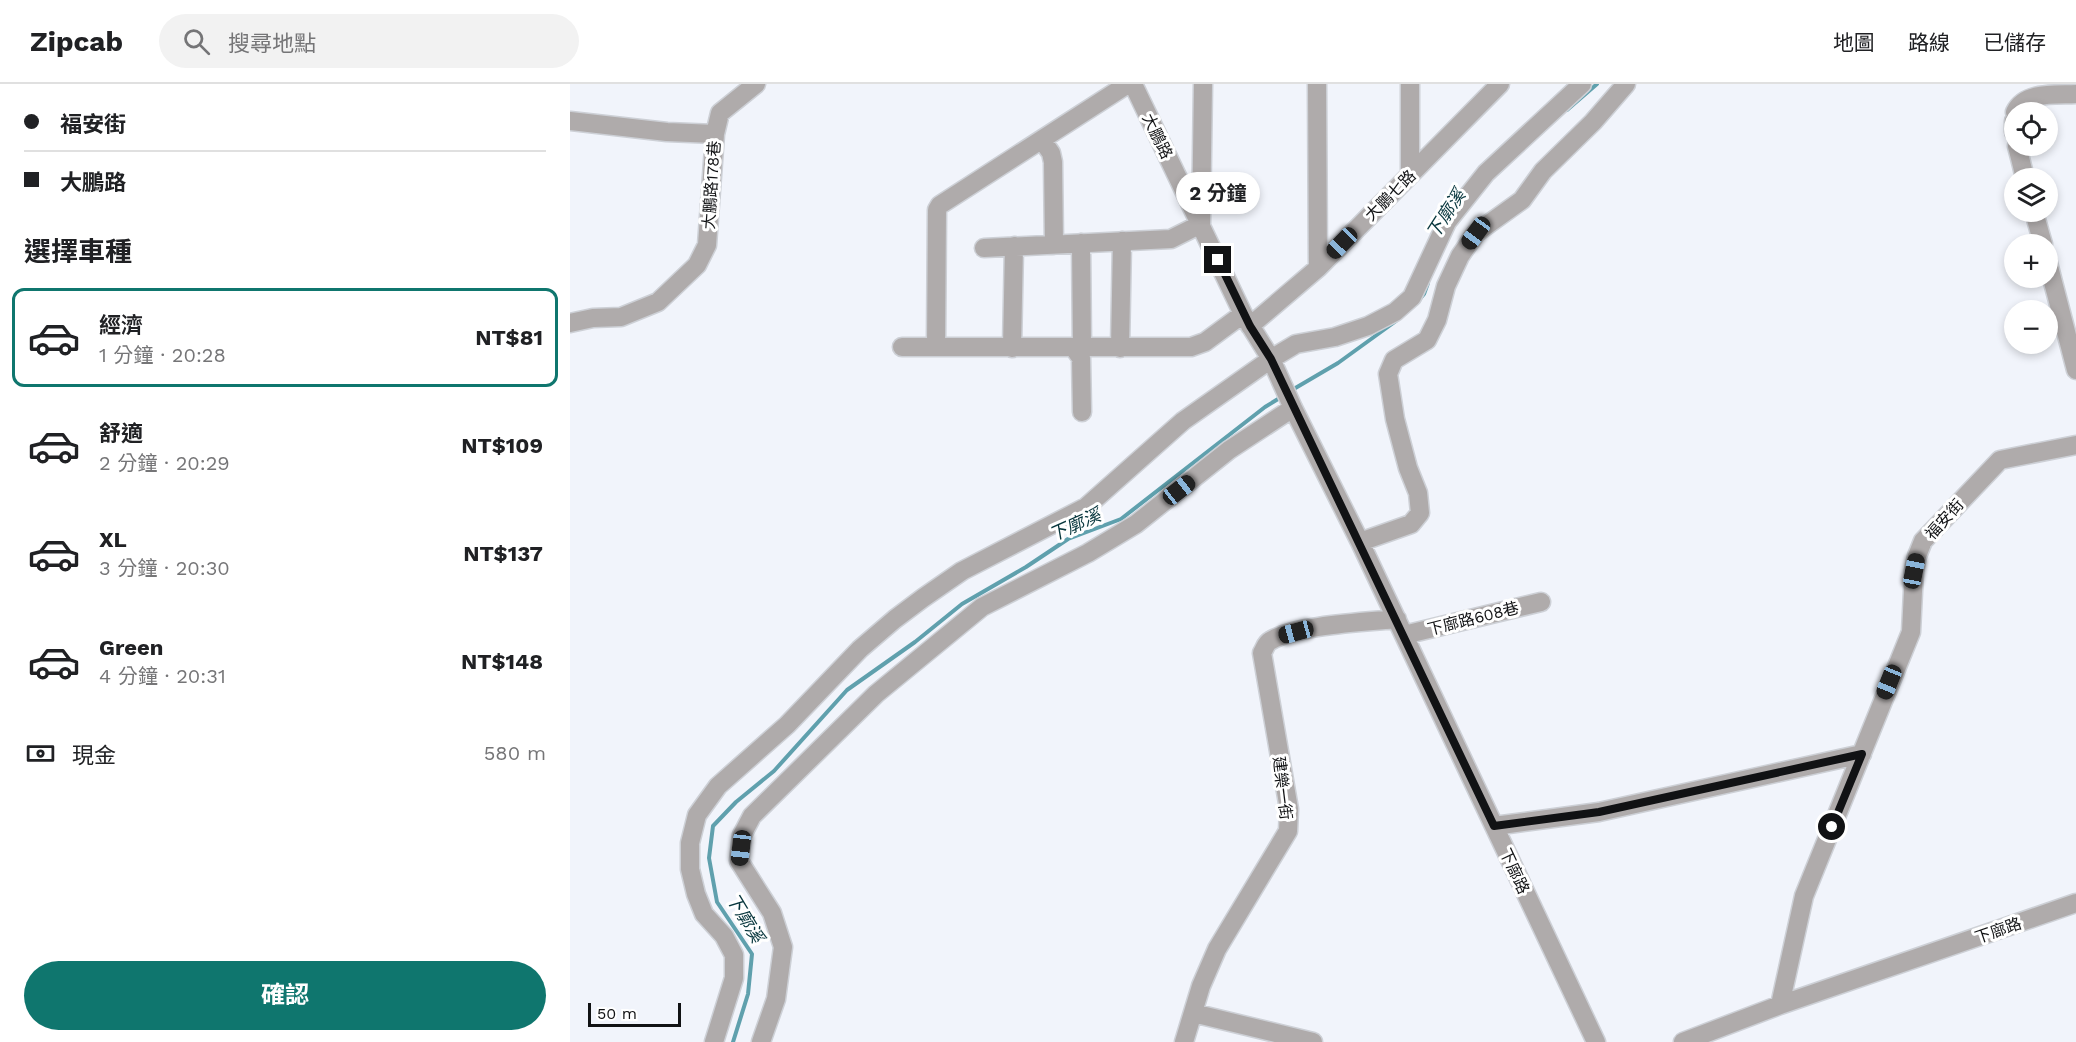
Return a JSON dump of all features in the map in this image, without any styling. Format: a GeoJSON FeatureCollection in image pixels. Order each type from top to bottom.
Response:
{"type":"FeatureCollection","features":[{"type":"Feature","properties":{"kind":"street","name":"大鵬路178巷"},"geometry":{"type":"LineString","coordinates":[[570,323],[593,318],[621,317],[658,302],[697,265],[707,244],[715,134],[720,113],[756,84]]}},
{"type":"Feature","properties":{"kind":"street"},"geometry":{"type":"LineString","coordinates":[[936,347],[937,210],[940,205],[1128,84]]}},
{"type":"Feature","properties":{"kind":"street","name":"大鵬路"},"geometry":{"type":"LineString","coordinates":[[1133,84],[1246,320],[1271,359],[1293,408]]}},
{"type":"Feature","properties":{"kind":"street"},"geometry":{"type":"LineString","coordinates":[[984,248],[1171,239],[1201,224],[1203,84]]}},
{"type":"Feature","properties":{"kind":"street"},"geometry":{"type":"LineString","coordinates":[[1317,84],[1318,268]]}},
{"type":"Feature","properties":{"kind":"street"},"geometry":{"type":"LineString","coordinates":[[1410,84],[1410,173]]}},
{"type":"Feature","properties":{"kind":"street","name":"大鵬七路"},"geometry":{"type":"LineString","coordinates":[[902,347],[1191,347],[1204,342],[1246,320],[1318,268],[1500,84]]}},
{"type":"Feature","properties":{"kind":"street"},"geometry":{"type":"LineString","coordinates":[[714,1042],[734,978],[734,955],[724,936],[704,914],[696,894],[690,869],[690,843],[697,815],[718,786],[787,725],[860,649],[895,619],[962,572],[1086,507],[1183,421],[1271,359],[1296,344],[1335,337],[1368,326],[1395,312],[1412,297],[1447,222],[1486,173],[1582,84]]}},
{"type":"Feature","properties":{"kind":"street"},"geometry":{"type":"LineString","coordinates":[[1360,542],[1411,524],[1420,513],[1418,493],[1400,442],[1391,398],[1388,374],[1394,360],[1427,340],[1437,320],[1446,286],[1460,256],[1476,233],[1522,200],[1543,171],[1593,122],[1626,84]]}},
{"type":"Feature","properties":{"kind":"street"},"geometry":{"type":"LineString","coordinates":[[2025,102],[2039,95],[2076,94]]}},
{"type":"Feature","properties":{"kind":"street"},"geometry":{"type":"LineString","coordinates":[[570,121],[667,132],[715,134]]}},
{"type":"Feature","properties":{"kind":"street"},"geometry":{"type":"LineString","coordinates":[[1042,140],[1051,153],[1053,162],[1054,244]]}},
{"type":"Feature","properties":{"kind":"street"},"geometry":{"type":"LineString","coordinates":[[1120,348],[1122,241]]}},
{"type":"Feature","properties":{"kind":"street"},"geometry":{"type":"LineString","coordinates":[[1081,243],[1078,348],[1081,358],[1082,412]]}},
{"type":"Feature","properties":{"kind":"street"},"geometry":{"type":"LineString","coordinates":[[1012,348],[1014,246]]}},
{"type":"Feature","properties":{"kind":"street"},"geometry":{"type":"LineString","coordinates":[[2055,288],[2076,370]]}},
{"type":"Feature","properties":{"kind":"street"},"geometry":{"type":"LineString","coordinates":[[761,1042],[776,999],[783,947],[772,913],[739,861],[742,835],[752,816],[876,694],[982,607],[1088,553],[1136,524],[1229,450],[1293,408]]}},
{"type":"Feature","properties":{"kind":"street","name":"下廍路"},"geometry":{"type":"LineString","coordinates":[[1293,408],[1360,542],[1596,1042]]}},
{"type":"Feature","properties":{"kind":"street","name":"福安街"},"geometry":{"type":"LineString","coordinates":[[1780,1005],[1804,896],[1911,632],[1914,571],[1923,542],[2000,459],[2076,445]]}},
{"type":"Feature","properties":{"kind":"street","name":"下廍路608巷"},"geometry":{"type":"LineString","coordinates":[[1400,627],[1541,602]]}},
{"type":"Feature","properties":{"kind":"street","name":"建樂一街"},"geometry":{"type":"LineString","coordinates":[[1184,1042],[1201,986],[1217,949],[1288,831],[1290,821],[1262,652],[1268,642],[1311,628],[1400,627]]}},
{"type":"Feature","properties":{"kind":"street"},"geometry":{"type":"LineString","coordinates":[[1494,826],[1599,812],[1862,754]]}},
{"type":"Feature","properties":{"kind":"street","name":"下廍路"},"geometry":{"type":"LineString","coordinates":[[1683,1042],[1780,1005],[2076,903]]}},
{"type":"Feature","properties":{"kind":"street"},"geometry":{"type":"LineString","coordinates":[[1193,1013],[1312,1042]]}},
{"type":"Feature","properties":{"kind":"waterway","name":"下廓溪"},"geometry":{"type":"LineString","coordinates":[[1567,110],[1597,84]]}},
{"type":"Feature","properties":{"kind":"waterway","name":"下廓溪"},"geometry":{"type":"LineString","coordinates":[[1419,300],[1428,283]]}},
{"type":"Feature","properties":{"kind":"waterway","name":"下廓溪"},"geometry":{"type":"LineString","coordinates":[[1292,390],[1338,363],[1396,321]]}},
{"type":"Feature","properties":{"kind":"waterway","name":"下廓溪"},"geometry":{"type":"LineString","coordinates":[[733,1042],[748,994],[752,954],[717,902],[709,858],[713,826],[736,802],[774,771],[847,690],[915,642],[962,604],[1026,567],[1068,539],[1121,519],[1265,407],[1283,396]]}},
{"type":"Feature","properties":{"kind":"route"},"geometry":{"type":"LineString","coordinates":[[1218,260],[1243,314],[1271,359],[1494,826],[1599,812],[1862,754],[1832,827]]}}]}
